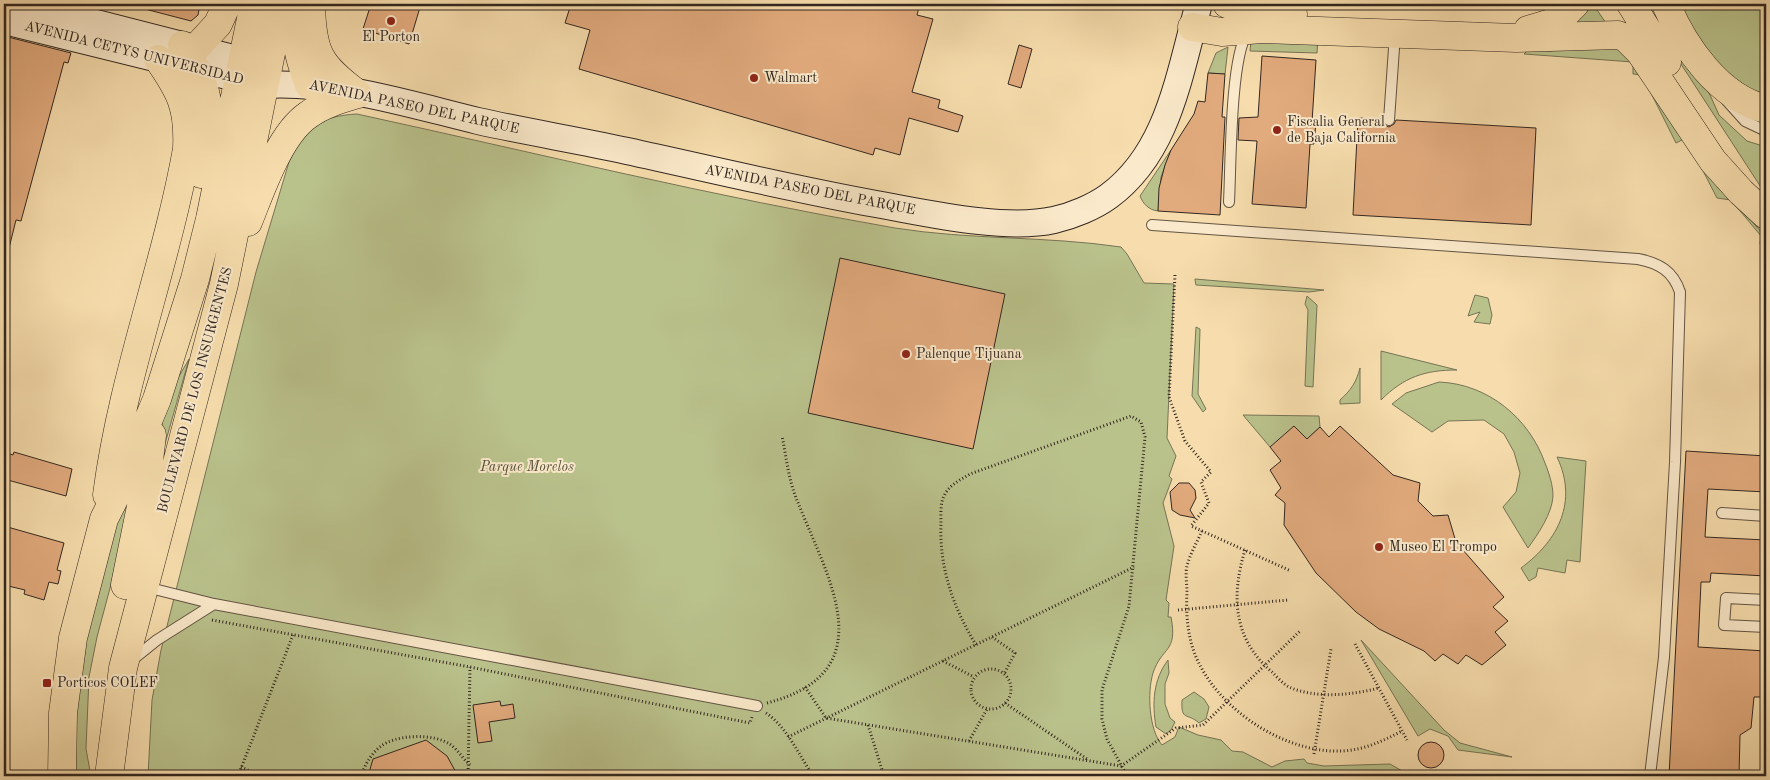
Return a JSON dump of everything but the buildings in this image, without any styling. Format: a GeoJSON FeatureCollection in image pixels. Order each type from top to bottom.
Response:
{"type":"FeatureCollection","features":[{"type":"Feature","properties":{"kind":"main road","name":"AVENIDA CETYS UNIVERSIDAD"},"geometry":{"type":"LineString","coordinates":[[22,4],[253,73]]}},
{"type":"Feature","properties":{"kind":"main road"},"geometry":{"type":"LineString","coordinates":[[108,775],[102,732],[105,668],[127,578],[135,480],[157,399],[161,358],[206,146],[206,93],[191,53],[218,24],[227,4]]}},
{"type":"Feature","properties":{"kind":"main road","name":"BOULEVARD DE LOS INSURGENTES"},"geometry":{"type":"LineString","coordinates":[[108,775],[123,668],[143,586],[224,284],[253,73],[254,4]]}},
{"type":"Feature","properties":{"kind":"main road","name":"BOULEVARD DE LOS INSURGENTES"},"geometry":{"type":"LineString","coordinates":[[157,399],[202,253],[253,73],[282,4]]}},
{"type":"Feature","properties":{"kind":"main road"},"geometry":{"type":"LineString","coordinates":[[297,4],[296,42],[303,84]]}},
{"type":"Feature","properties":{"kind":"main road"},"geometry":{"type":"LineString","coordinates":[[311,4],[312,37],[323,63],[335,77],[358,94]]}},
{"type":"Feature","properties":{"kind":"main road"},"geometry":{"type":"LineString","coordinates":[[1227,4],[1270,12],[1396,28],[1516,38],[1610,34],[1626,38],[1640,52],[1714,161],[1741,192],[1766,215]]}},
{"type":"Feature","properties":{"kind":"main road"},"geometry":{"type":"LineString","coordinates":[[1196,15],[1218,32],[1249,29],[1396,28],[1517,31],[1538,28],[1558,21],[1575,4]]}},
{"type":"Feature","properties":{"kind":"main road"},"geometry":{"type":"LineString","coordinates":[[1631,4],[1766,210]]}},
{"type":"Feature","properties":{"kind":"main road"},"geometry":{"type":"LineString","coordinates":[[1666,4],[1690,47],[1715,78],[1746,102],[1766,109]]}},
{"type":"Feature","properties":{"kind":"main road","name":"AVENIDA PASEO DEL PARQUE"},"geometry":{"type":"LineString","coordinates":[[253,73],[809,192],[962,219],[996,222],[1046,221],[1054,220],[1093,205],[1109,196],[1137,170],[1162,129],[1179,79],[1196,15]]}},
{"type":"Feature","properties":{"kind":"main road","name":"AVENIDA CETYS UNIVERSIDAD"},"geometry":{"type":"LineString","coordinates":[[4,21],[158,59],[191,53]]}},
{"type":"Feature","properties":{"kind":"main road"},"geometry":{"type":"LineString","coordinates":[[62,776],[63,713],[73,638],[104,519],[119,424],[187,149],[186,108],[175,82],[158,59]]}},
{"type":"Feature","properties":{"kind":"main road"},"geometry":{"type":"LineString","coordinates":[[224,284],[280,149],[308,115],[328,104],[358,94]]}},
{"type":"Feature","properties":{"kind":"main road"},"geometry":{"type":"LineString","coordinates":[[104,519],[135,480]]}},
{"type":"Feature","properties":{"kind":"lane"},"geometry":{"type":"LineString","coordinates":[[1388,120],[1396,28]]}},
{"type":"Feature","properties":{"kind":"lane"},"geometry":{"type":"LineString","coordinates":[[1229,202],[1236,69],[1241,42],[1249,29]]}},
{"type":"Feature","properties":{"kind":"lane"},"geometry":{"type":"LineString","coordinates":[[1715,78],[1729,106],[1745,121],[1766,131]]}},
{"type":"Feature","properties":{"kind":"lane"},"geometry":{"type":"LineString","coordinates":[[1152,225],[1638,259],[1652,262],[1671,273],[1680,292],[1675,462],[1664,657],[1650,776]]}},
{"type":"Feature","properties":{"kind":"lane"},"geometry":{"type":"LineString","coordinates":[[1722,513],[1766,516]]}},
{"type":"Feature","properties":{"kind":"lane"},"geometry":{"type":"LineString","coordinates":[[143,586],[214,604],[757,706]]}},
{"type":"Feature","properties":{"kind":"lane"},"geometry":{"type":"LineString","coordinates":[[1766,600],[1726,598],[1724,625],[1766,627]]}},
{"type":"Feature","properties":{"kind":"lane"},"geometry":{"type":"LineString","coordinates":[[123,668],[143,650],[214,604]]}},
{"type":"Feature","properties":{"kind":"path"},"geometry":{"type":"LineString","coordinates":[[1175,275],[1169,397],[1185,441],[1211,472],[1201,482],[1209,503],[1191,526],[1291,571]]}},
{"type":"Feature","properties":{"kind":"path"},"geometry":{"type":"LineString","coordinates":[[976,644],[962,622],[949,586],[940,540],[944,496],[954,483],[970,474],[1132,416],[1141,422],[1145,437],[1134,567],[1125,623],[1102,690],[1102,719],[1127,776]]}},
{"type":"Feature","properties":{"kind":"path"},"geometry":{"type":"LineString","coordinates":[[757,706],[791,696],[805,687],[829,666],[836,653],[840,631],[825,563],[794,493],[782,436]]}},
{"type":"Feature","properties":{"kind":"path"},"geometry":{"type":"LineString","coordinates":[[1202,531],[1187,566],[1186,610],[1191,643],[1206,675],[1228,702],[1254,725],[1281,740],[1315,749],[1341,751],[1375,745],[1402,731]]}},
{"type":"Feature","properties":{"kind":"path"},"geometry":{"type":"LineString","coordinates":[[1245,550],[1237,576],[1236,605],[1245,640],[1264,666],[1289,687],[1323,695],[1354,695],[1379,688]]}},
{"type":"Feature","properties":{"kind":"path"},"geometry":{"type":"LineString","coordinates":[[788,737],[1134,567]]}},
{"type":"Feature","properties":{"kind":"path"},"geometry":{"type":"LineString","coordinates":[[1178,610],[1288,600]]}},
{"type":"Feature","properties":{"kind":"path"},"geometry":{"type":"LineString","coordinates":[[177,628],[206,619],[470,667],[750,723],[757,706]]}},
{"type":"Feature","properties":{"kind":"path"},"geometry":{"type":"LineString","coordinates":[[238,776],[293,635],[295,619]]}},
{"type":"Feature","properties":{"kind":"path"},"geometry":{"type":"LineString","coordinates":[[805,687],[826,718],[1121,766],[1176,728],[1203,725],[1300,631]]}},
{"type":"Feature","properties":{"kind":"path"},"geometry":{"type":"LineString","coordinates":[[992,636],[1015,653],[1004,674]]}},
{"type":"Feature","properties":{"kind":"path"},"geometry":{"type":"LineString","coordinates":[[1355,644],[1407,740]]}},
{"type":"Feature","properties":{"kind":"path"},"geometry":{"type":"LineString","coordinates":[[1314,754],[1331,649]]}},
{"type":"Feature","properties":{"kind":"path"},"geometry":{"type":"LineString","coordinates":[[943,661],[974,677]]}},
{"type":"Feature","properties":{"kind":"path"},"geometry":{"type":"LineString","coordinates":[[470,667],[469,775],[474,776]]}},
{"type":"Feature","properties":{"kind":"path"},"geometry":{"type":"LineString","coordinates":[[992,668],[1004,674],[1011,685],[1009,698],[1005,703],[994,709],[981,707],[972,696],[970,690],[974,677],[979,672],[992,668]]}},
{"type":"Feature","properties":{"kind":"path"},"geometry":{"type":"LineString","coordinates":[[1005,703],[1090,761]]}},
{"type":"Feature","properties":{"kind":"path"},"geometry":{"type":"LineString","coordinates":[[757,706],[773,718],[788,737],[813,776]]}},
{"type":"Feature","properties":{"kind":"path"},"geometry":{"type":"LineString","coordinates":[[969,741],[987,709]]}},
{"type":"Feature","properties":{"kind":"path"},"geometry":{"type":"LineString","coordinates":[[868,724],[884,776]]}},
{"type":"Feature","properties":{"kind":"path"},"geometry":{"type":"LineString","coordinates":[[361,776],[367,760],[381,746],[401,739],[424,736],[450,744],[470,765]]}},
{"type":"Feature","properties":{"kind":"path"},"geometry":{"type":"LineString","coordinates":[[241,767],[261,776]]}},
{"type":"Feature","properties":{"kind":"green space"},"geometry":{"type":"Polygon","coordinates":[[[1588,4],[1593,4],[1608,26],[1564,30],[1588,4]]]}},
{"type":"Feature","properties":{"kind":"green space"},"geometry":{"type":"Polygon","coordinates":[[[1642,4],[1661,4],[1719,115],[1747,141],[1766,147],[1766,195],[1642,4]]]}},
{"type":"Feature","properties":{"kind":"green space"},"geometry":{"type":"Polygon","coordinates":[[[1668,4],[1766,4],[1766,101],[1734,84],[1668,4]]]}},
{"type":"Feature","properties":{"kind":"green space"},"geometry":{"type":"Polygon","coordinates":[[[1318,38],[1317,53],[1250,51],[1251,41],[1318,38]]]}},
{"type":"Feature","properties":{"kind":"green space"},"geometry":{"type":"Polygon","coordinates":[[[1607,43],[1621,46],[1634,59],[1733,199],[1762,233],[1766,239],[1766,245],[1760,244],[1761,236],[1731,200],[1717,198],[1686,138],[1676,143],[1642,75],[1633,74],[1633,62],[1524,54],[1529,49],[1550,51],[1607,43]]]}},
{"type":"Feature","properties":{"kind":"green space"},"geometry":{"type":"Polygon","coordinates":[[[1228,47],[1225,74],[1208,73],[1216,53],[1228,47]]]}},
{"type":"Feature","properties":{"kind":"green space","name":"Parque Morelos"},"geometry":{"type":"Polygon","coordinates":[[[357,114],[693,189],[895,228],[923,232],[1065,241],[1121,247],[1144,283],[1174,284],[1167,438],[1176,456],[1169,476],[1172,479],[1163,503],[1174,546],[1166,600],[1169,603],[1168,617],[1171,617],[1173,629],[1171,643],[1153,673],[1150,691],[1150,711],[1154,730],[1162,745],[1175,737],[1179,727],[1198,735],[1221,740],[1232,751],[1243,752],[1272,767],[1285,761],[1304,759],[1307,763],[1324,766],[1390,764],[1404,772],[1457,776],[148,776],[152,700],[161,650],[256,272],[289,162],[301,140],[315,126],[333,118],[357,114]]]}},
{"type":"Feature","properties":{"kind":"green space"},"geometry":{"type":"Polygon","coordinates":[[[1171,150],[1161,177],[1158,211],[1147,206],[1140,196],[1171,150]]]}},
{"type":"Feature","properties":{"kind":"green space"},"geometry":{"type":"Polygon","coordinates":[[[1195,279],[1324,290],[1309,292],[1196,285],[1195,279]]]}},
{"type":"Feature","properties":{"kind":"green space"},"geometry":{"type":"Polygon","coordinates":[[[1475,295],[1488,298],[1492,315],[1490,324],[1474,322],[1480,312],[1468,316],[1475,295]]]}},
{"type":"Feature","properties":{"kind":"green space"},"geometry":{"type":"Polygon","coordinates":[[[1307,296],[1317,305],[1313,387],[1305,386],[1308,310],[1305,304],[1307,296]]]}},
{"type":"Feature","properties":{"kind":"green space"},"geometry":{"type":"Polygon","coordinates":[[[1196,327],[1200,329],[1198,394],[1206,409],[1203,412],[1192,396],[1196,327]]]}},
{"type":"Feature","properties":{"kind":"green space"},"geometry":{"type":"Polygon","coordinates":[[[1381,351],[1457,370],[1435,371],[1416,376],[1398,386],[1381,400],[1381,351]]]}},
{"type":"Feature","properties":{"kind":"green space"},"geometry":{"type":"Polygon","coordinates":[[[189,359],[163,451],[162,420],[167,397],[189,359]]]}},
{"type":"Feature","properties":{"kind":"green space"},"geometry":{"type":"Polygon","coordinates":[[[1360,368],[1360,403],[1340,404],[1340,400],[1355,382],[1360,368]]]}},
{"type":"Feature","properties":{"kind":"green space"},"geometry":{"type":"Polygon","coordinates":[[[1439,382],[1457,384],[1474,389],[1504,406],[1529,432],[1538,447],[1549,475],[1553,496],[1547,517],[1528,548],[1503,507],[1516,492],[1520,473],[1514,452],[1504,434],[1484,420],[1448,421],[1432,432],[1392,404],[1406,393],[1439,382]]]}},
{"type":"Feature","properties":{"kind":"green space"},"geometry":{"type":"Polygon","coordinates":[[[1243,415],[1319,416],[1320,427],[1307,439],[1270,447],[1243,415]]]}},
{"type":"Feature","properties":{"kind":"green space"},"geometry":{"type":"Polygon","coordinates":[[[1557,457],[1586,461],[1580,562],[1567,560],[1565,573],[1538,568],[1536,577],[1529,581],[1521,568],[1546,545],[1555,532],[1565,504],[1566,489],[1557,457]]]}},
{"type":"Feature","properties":{"kind":"green space"},"geometry":{"type":"Polygon","coordinates":[[[134,475],[114,573],[97,637],[89,677],[86,749],[91,776],[73,776],[71,748],[94,586],[134,475]]]}},
{"type":"Feature","properties":{"kind":"green space"},"geometry":{"type":"Polygon","coordinates":[[[1361,640],[1444,730],[1460,743],[1512,757],[1458,750],[1448,736],[1430,729],[1418,736],[1361,640]]]}},
{"type":"Feature","properties":{"kind":"green space"},"geometry":{"type":"Polygon","coordinates":[[[1168,660],[1169,673],[1165,684],[1165,704],[1170,718],[1175,722],[1171,730],[1166,734],[1156,727],[1154,701],[1159,676],[1168,660]]]}},
{"type":"Feature","properties":{"kind":"green space"},"geometry":{"type":"Polygon","coordinates":[[[1194,692],[1204,699],[1209,707],[1206,719],[1199,723],[1186,716],[1182,707],[1182,700],[1194,692]]]}},
{"type":"Feature","properties":{"kind":"place","name":"El Porton"},"geometry":{"type":"Point","coordinates":[391,21]}},
{"type":"Feature","properties":{"kind":"place","name":"Walmart"},"geometry":{"type":"Point","coordinates":[754,78]}},
{"type":"Feature","properties":{"kind":"place","name":"Fiscalia General de Baja California"},"geometry":{"type":"Point","coordinates":[1277,130]}},
{"type":"Feature","properties":{"kind":"place","name":"Palenque Tijuana"},"geometry":{"type":"Point","coordinates":[906,354]}},
{"type":"Feature","properties":{"kind":"place","name":"Museo El Trompo"},"geometry":{"type":"Point","coordinates":[1379,547]}},
{"type":"Feature","properties":{"kind":"place","name":"Porticos COLEF"},"geometry":{"type":"Point","coordinates":[47,683]}}]}
